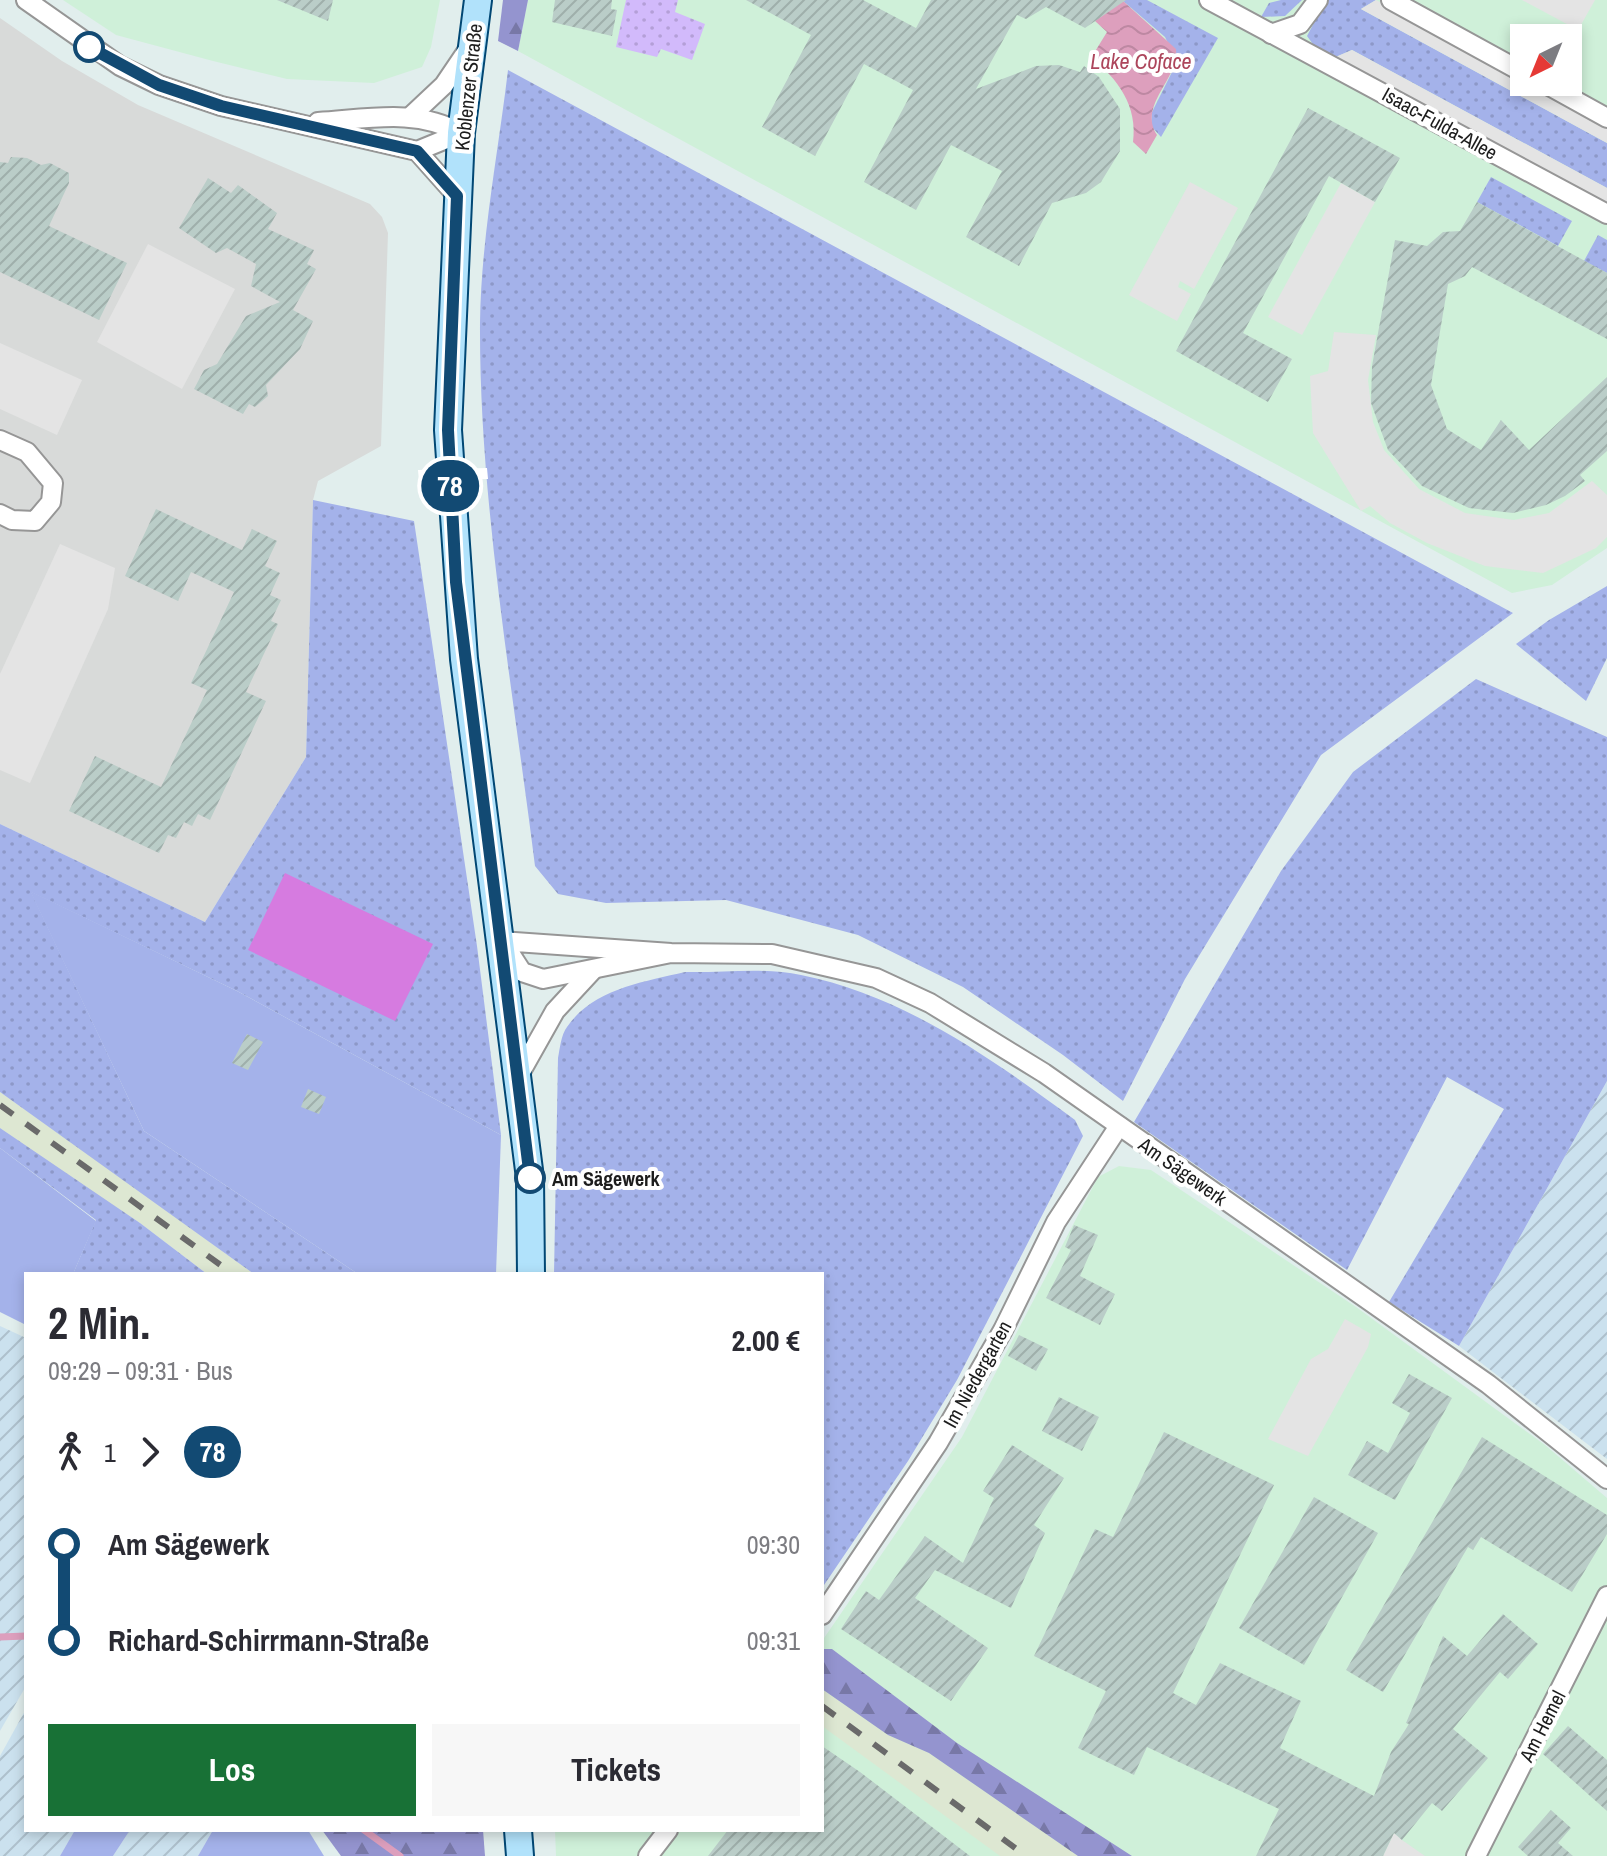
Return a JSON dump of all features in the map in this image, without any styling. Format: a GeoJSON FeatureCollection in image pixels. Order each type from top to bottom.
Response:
{"type":"FeatureCollection","features":[{"type":"Feature","properties":{"kind":"main road","name":"Koblenzer Straße"},"geometry":{"type":"LineString","coordinates":[[478,0],[461,133],[448,430],[455,567],[530,1178],[531,1272]]}},
{"type":"Feature","properties":{"kind":"main road"},"geometry":{"type":"LineString","coordinates":[[518,1832],[520,1856]]}},
{"type":"Feature","properties":{"kind":"street"},"geometry":{"type":"LineString","coordinates":[[26,0],[105,58],[159,85],[221,106],[417,151],[457,196]]}},
{"type":"Feature","properties":{"kind":"street","name":"Isaac-Fulda-Allee"},"geometry":{"type":"LineString","coordinates":[[1209,0],[1224,5],[1271,34],[1607,214]]}},
{"type":"Feature","properties":{"kind":"street"},"geometry":{"type":"LineString","coordinates":[[1271,34],[1300,24],[1318,0]]}},
{"type":"Feature","properties":{"kind":"street"},"geometry":{"type":"LineString","coordinates":[[1391,0],[1510,65]]}},
{"type":"Feature","properties":{"kind":"street"},"geometry":{"type":"LineString","coordinates":[[411,116],[444,85],[471,45]]}},
{"type":"Feature","properties":{"kind":"street"},"geometry":{"type":"LineString","coordinates":[[1567,96],[1607,118]]}},
{"type":"Feature","properties":{"kind":"street"},"geometry":{"type":"LineString","coordinates":[[303,123],[411,116],[440,122],[461,133]]}},
{"type":"Feature","properties":{"kind":"street"},"geometry":{"type":"LineString","coordinates":[[417,151],[461,133]]}},
{"type":"Feature","properties":{"kind":"street"},"geometry":{"type":"LineString","coordinates":[[0,440],[27,452],[53,483],[51,502],[35,521],[12,520],[0,514]]}},
{"type":"Feature","properties":{"kind":"street","name":"Am Sägewerk"},"geometry":{"type":"LineString","coordinates":[[502,941],[516,966],[536,978],[594,970],[671,953]]}},
{"type":"Feature","properties":{"kind":"street","name":"Am Sägewerk"},"geometry":{"type":"LineString","coordinates":[[502,941],[671,953],[756,951],[798,957],[876,978],[978,1030],[1119,1126],[1488,1384],[1607,1479]]}},
{"type":"Feature","properties":{"kind":"street"},"geometry":{"type":"LineString","coordinates":[[519,1075],[555,1011],[594,970]]}},
{"type":"Feature","properties":{"kind":"street","name":"Im Niedergarten"},"geometry":{"type":"LineString","coordinates":[[824,1612],[938,1443],[1003,1330],[1056,1222],[1119,1126]]}},
{"type":"Feature","properties":{"kind":"street","name":"Am Hemel"},"geometry":{"type":"LineString","coordinates":[[1476,1856],[1607,1596]]}},
{"type":"Feature","properties":{"kind":"street"},"geometry":{"type":"LineString","coordinates":[[648,1856],[666,1832]]}},
{"type":"Feature","properties":{"kind":"shaded area"},"geometry":{"type":"Polygon","coordinates":[[[63,0],[440,0],[431,47],[422,67],[374,83],[287,79],[213,61],[116,35],[63,0]]]}},
{"type":"Feature","properties":{"kind":"shaded area"},"geometry":{"type":"Polygon","coordinates":[[[528,0],[1607,0],[1607,548],[1552,585],[1512,593],[518,51],[528,0]]]}},
{"type":"Feature","properties":{"kind":"shaded area"},"geometry":{"type":"Polygon","coordinates":[[[626,0],[678,0],[675,12],[705,24],[692,60],[661,49],[657,57],[616,47],[626,0]]]}},
{"type":"Feature","properties":{"kind":"shaded area"},"geometry":{"type":"Polygon","coordinates":[[[1122,0],[1147,0],[1218,38],[1161,137],[1151,126],[1152,112],[1177,62],[1165,37],[1122,0]]]}},
{"type":"Feature","properties":{"kind":"shaded area"},"geometry":{"type":"Polygon","coordinates":[[[1302,0],[1285,16],[1261,17],[1269,3],[1302,0]]]}},
{"type":"Feature","properties":{"kind":"shaded area"},"geometry":{"type":"Polygon","coordinates":[[[1326,0],[1376,0],[1361,9],[1510,90],[1510,96],[1521,96],[1607,143],[1607,188],[1352,50],[1331,59],[1318,51],[1307,36],[1326,0]]]}},
{"type":"Feature","properties":{"kind":"shaded area"},"geometry":{"type":"Polygon","coordinates":[[[1376,0],[1510,72],[1510,90],[1361,9],[1376,0]]]}},
{"type":"Feature","properties":{"kind":"shaded area"},"geometry":{"type":"Polygon","coordinates":[[[1522,0],[1595,0],[1581,24],[1567,24],[1522,0]]]}},
{"type":"Feature","properties":{"kind":"shaded area"},"geometry":{"type":"Polygon","coordinates":[[[0,18],[62,61],[138,105],[370,204],[382,217],[388,233],[381,446],[318,481],[313,500],[306,757],[205,922],[0,824],[0,18]]]}},
{"type":"Feature","properties":{"kind":"shaded area"},"geometry":{"type":"Polygon","coordinates":[[[1352,50],[1607,188],[1607,208],[1331,59],[1352,50]]]}},
{"type":"Feature","properties":{"kind":"shaded area"},"geometry":{"type":"Polygon","coordinates":[[[508,70],[1513,613],[1321,755],[1185,979],[1123,1101],[1063,1055],[963,987],[858,935],[726,900],[606,903],[558,894],[535,866],[491,526],[481,390],[483,260],[508,70]]]}},
{"type":"Feature","properties":{"kind":"shaded area"},"geometry":{"type":"Polygon","coordinates":[[[1521,96],[1555,96],[1607,124],[1607,143],[1521,96]]]}},
{"type":"Feature","properties":{"kind":"shaded area"},"geometry":{"type":"Polygon","coordinates":[[[1491,177],[1572,221],[1558,246],[1477,202],[1491,177]]]}},
{"type":"Feature","properties":{"kind":"shaded area"},"geometry":{"type":"Polygon","coordinates":[[[1190,182],[1238,208],[1194,289],[1180,281],[1178,287],[1191,294],[1177,321],[1129,295],[1190,182]]]}},
{"type":"Feature","properties":{"kind":"shaded area"},"geometry":{"type":"Polygon","coordinates":[[[1341,183],[1375,202],[1302,335],[1268,317],[1341,183]]]}},
{"type":"Feature","properties":{"kind":"shaded area"},"geometry":{"type":"Polygon","coordinates":[[[1598,235],[1607,240],[1607,273],[1584,261],[1598,235]]]}},
{"type":"Feature","properties":{"kind":"shaded area"},"geometry":{"type":"Polygon","coordinates":[[[148,244],[235,289],[182,389],[97,342],[148,244]]]}},
{"type":"Feature","properties":{"kind":"shaded area"},"geometry":{"type":"Polygon","coordinates":[[[1334,332],[1376,335],[1368,380],[1373,422],[1384,450],[1419,489],[1465,513],[1514,520],[1549,513],[1592,481],[1607,495],[1607,537],[1596,548],[1543,573],[1485,566],[1427,543],[1390,523],[1370,506],[1361,511],[1313,433],[1310,376],[1328,371],[1334,332]]]}},
{"type":"Feature","properties":{"kind":"shaded area"},"geometry":{"type":"Polygon","coordinates":[[[0,343],[82,380],[57,435],[0,409],[0,343]]]}},
{"type":"Feature","properties":{"kind":"shaded area"},"geometry":{"type":"Polygon","coordinates":[[[313,500],[414,521],[477,946],[501,1135],[237,991],[31,892],[144,1131],[355,1272],[251,1272],[0,1092],[0,824],[205,922],[306,757],[313,500]]]}},
{"type":"Feature","properties":{"kind":"shaded area"},"geometry":{"type":"Polygon","coordinates":[[[60,544],[115,568],[108,609],[30,783],[0,770],[0,674],[60,544]]]}},
{"type":"Feature","properties":{"kind":"shaded area"},"geometry":{"type":"Polygon","coordinates":[[[1607,586],[1607,658],[1586,701],[1516,644],[1549,620],[1607,586]]]}},
{"type":"Feature","properties":{"kind":"shaded area"},"geometry":{"type":"Polygon","coordinates":[[[1476,679],[1607,737],[1607,1081],[1459,1346],[1389,1302],[1504,1109],[1447,1077],[1347,1270],[1134,1122],[1281,871],[1353,772],[1476,679]]]}},
{"type":"Feature","properties":{"kind":"shaded area"},"geometry":{"type":"Polygon","coordinates":[[[285,873],[433,944],[395,1021],[248,950],[285,873]]]}},
{"type":"Feature","properties":{"kind":"shaded area"},"geometry":{"type":"Polygon","coordinates":[[[30,891],[237,991],[501,1135],[496,1272],[355,1272],[144,1131],[30,891]]]}},
{"type":"Feature","properties":{"kind":"shaded area"},"geometry":{"type":"Polygon","coordinates":[[[758,971],[801,975],[839,985],[876,998],[946,1032],[1075,1120],[1083,1136],[957,1380],[908,1461],[824,1585],[824,1272],[554,1272],[558,1058],[563,1034],[590,1004],[636,984],[685,972],[758,971]]]}},
{"type":"Feature","properties":{"kind":"shaded area"},"geometry":{"type":"Polygon","coordinates":[[[1607,1081],[1607,1459],[1459,1346],[1607,1081]]]}},
{"type":"Feature","properties":{"kind":"shaded area"},"geometry":{"type":"Polygon","coordinates":[[[0,1092],[251,1272],[204,1272],[140,1223],[0,1128],[0,1092]]]}},
{"type":"Feature","properties":{"kind":"shaded area"},"geometry":{"type":"Polygon","coordinates":[[[0,1128],[140,1223],[204,1272],[74,1272],[96,1220],[0,1148],[0,1128]]]}},
{"type":"Feature","properties":{"kind":"shaded area"},"geometry":{"type":"Polygon","coordinates":[[[0,1148],[96,1221],[74,1272],[24,1272],[24,1324],[0,1312],[0,1148]]]}},
{"type":"Feature","properties":{"kind":"shaded area"},"geometry":{"type":"Polygon","coordinates":[[[1119,1166],[1151,1170],[1356,1307],[1545,1445],[1607,1498],[1607,1856],[556,1856],[555,1832],[824,1832],[824,1638],[962,1437],[1098,1177],[1119,1166]]]}},
{"type":"Feature","properties":{"kind":"shaded area"},"geometry":{"type":"Polygon","coordinates":[[[1345,1319],[1371,1334],[1368,1347],[1308,1456],[1268,1439],[1311,1359],[1328,1349],[1345,1319]]]}},
{"type":"Feature","properties":{"kind":"shaded area"},"geometry":{"type":"Polygon","coordinates":[[[0,1326],[24,1337],[24,1689],[0,1731],[0,1326]]]}},
{"type":"Feature","properties":{"kind":"shaded area"},"geometry":{"type":"Polygon","coordinates":[[[824,1690],[888,1735],[929,1753],[1078,1856],[1000,1856],[824,1727],[824,1690]]]}},
{"type":"Feature","properties":{"kind":"shaded area"},"geometry":{"type":"Polygon","coordinates":[[[24,1713],[24,1832],[74,1832],[60,1856],[0,1856],[0,1756],[24,1713]]]}},
{"type":"Feature","properties":{"kind":"shaded area"},"geometry":{"type":"Polygon","coordinates":[[[74,1832],[129,1832],[113,1856],[60,1856],[74,1832]]]}},
{"type":"Feature","properties":{"kind":"shaded area"},"geometry":{"type":"Polygon","coordinates":[[[129,1832],[212,1832],[198,1856],[113,1856],[129,1832]]]}},
{"type":"Feature","properties":{"kind":"shaded area"},"geometry":{"type":"Polygon","coordinates":[[[212,1832],[309,1832],[324,1856],[198,1856],[212,1832]]]}},
{"type":"Feature","properties":{"kind":"shaded area"},"geometry":{"type":"Polygon","coordinates":[[[1394,1833],[1402,1840],[1425,1856],[1383,1856],[1394,1833]]]}},
{"type":"Feature","properties":{"kind":"green space"},"geometry":{"type":"Polygon","coordinates":[[[503,0],[528,0],[518,51],[498,41],[503,0]]]}},
{"type":"Feature","properties":{"kind":"green space"},"geometry":{"type":"Polygon","coordinates":[[[824,1649],[832,1649],[957,1743],[1132,1856],[1078,1856],[929,1753],[888,1735],[824,1690],[824,1649]]]}},
{"type":"Feature","properties":{"kind":"green space"},"geometry":{"type":"Polygon","coordinates":[[[323,1832],[483,1832],[485,1856],[341,1856],[323,1832]]]}},
{"type":"Feature","properties":{"kind":"water","name":"Lake Coface"},"geometry":{"type":"Polygon","coordinates":[[[1122,0],[1176,49],[1172,71],[1155,102],[1152,124],[1157,135],[1146,154],[1133,142],[1132,117],[1124,94],[1110,75],[1091,58],[1107,32],[1095,21],[1122,0]]]}},
{"type":"Feature","properties":{"kind":"pier"},"geometry":{"type":"Polygon","coordinates":[[[487,468],[488,479],[419,481],[418,470],[487,468]]]}},
{"type":"Feature","properties":{"kind":"building"},"geometry":{"type":"Polygon","coordinates":[[[277,0],[333,0],[328,21],[277,0]]]}},
{"type":"Feature","properties":{"kind":"building"},"geometry":{"type":"Polygon","coordinates":[[[555,0],[612,0],[611,9],[617,10],[612,36],[552,22],[555,0]]]}},
{"type":"Feature","properties":{"kind":"building"},"geometry":{"type":"Polygon","coordinates":[[[746,0],[863,0],[916,28],[931,0],[1126,0],[1085,28],[1046,7],[1026,19],[1017,15],[976,89],[1036,66],[1059,65],[1080,72],[1084,66],[1099,77],[1120,109],[1120,151],[1101,182],[1086,193],[1052,203],[1019,266],[966,237],[1002,171],[951,145],[916,210],[864,182],[913,90],[864,64],[815,156],[762,127],[811,35],[746,0]]]}},
{"type":"Feature","properties":{"kind":"building"},"geometry":{"type":"Polygon","coordinates":[[[1308,108],[1400,158],[1375,202],[1329,176],[1243,333],[1292,359],[1268,402],[1176,351],[1308,108]]]}},
{"type":"Feature","properties":{"kind":"building"},"geometry":{"type":"Polygon","coordinates":[[[11,157],[27,158],[41,165],[50,163],[69,173],[69,183],[49,226],[127,263],[99,320],[0,272],[0,162],[8,163],[11,157]]]}},
{"type":"Feature","properties":{"kind":"building"},"geometry":{"type":"Polygon","coordinates":[[[208,178],[231,193],[238,185],[277,213],[268,229],[314,250],[307,264],[316,269],[293,310],[313,321],[300,349],[266,385],[268,396],[255,407],[249,404],[243,414],[194,389],[204,370],[217,364],[246,316],[280,302],[251,286],[256,264],[227,248],[216,253],[179,228],[208,178]]]}},
{"type":"Feature","properties":{"kind":"building"},"geometry":{"type":"Polygon","coordinates":[[[1477,202],[1607,273],[1607,339],[1472,267],[1465,276],[1448,284],[1431,385],[1447,429],[1481,450],[1501,420],[1529,450],[1607,377],[1607,451],[1580,475],[1585,481],[1565,496],[1546,505],[1513,513],[1469,508],[1422,486],[1388,450],[1371,403],[1372,366],[1395,240],[1427,246],[1443,232],[1460,231],[1477,202]]]}},
{"type":"Feature","properties":{"kind":"building"},"geometry":{"type":"Polygon","coordinates":[[[156,509],[242,550],[252,529],[277,541],[265,566],[280,573],[270,595],[281,600],[271,621],[278,624],[246,692],[266,701],[210,820],[198,814],[192,826],[184,822],[176,838],[168,835],[159,853],[69,811],[95,756],[161,787],[207,690],[191,683],[234,592],[191,572],[178,601],[125,576],[156,509]]]}},
{"type":"Feature","properties":{"kind":"building"},"geometry":{"type":"Polygon","coordinates":[[[247,1034],[263,1042],[248,1070],[232,1063],[247,1034]]]}},
{"type":"Feature","properties":{"kind":"building"},"geometry":{"type":"Polygon","coordinates":[[[308,1089],[326,1097],[319,1114],[301,1107],[308,1089]]]}},
{"type":"Feature","properties":{"kind":"building"},"geometry":{"type":"Polygon","coordinates":[[[1074,1225],[1098,1235],[1080,1276],[1115,1294],[1100,1325],[1046,1298],[1071,1250],[1065,1247],[1074,1225]]]}},
{"type":"Feature","properties":{"kind":"building"},"geometry":{"type":"Polygon","coordinates":[[[1019,1335],[1048,1349],[1036,1371],[1008,1356],[1019,1335]]]}},
{"type":"Feature","properties":{"kind":"building"},"geometry":{"type":"Polygon","coordinates":[[[1409,1374],[1452,1398],[1395,1500],[1348,1475],[1367,1441],[1388,1453],[1410,1413],[1392,1403],[1409,1374]]]}},
{"type":"Feature","properties":{"kind":"building"},"geometry":{"type":"Polygon","coordinates":[[[1059,1397],[1099,1417],[1082,1451],[1042,1431],[1059,1397]]]}},
{"type":"Feature","properties":{"kind":"building"},"geometry":{"type":"Polygon","coordinates":[[[1164,1432],[1274,1485],[1173,1693],[1196,1705],[1220,1663],[1301,1701],[1280,1748],[1374,1796],[1391,1752],[1409,1724],[1406,1723],[1443,1636],[1467,1656],[1503,1614],[1538,1644],[1508,1679],[1500,1672],[1453,1729],[1488,1758],[1442,1811],[1432,1803],[1402,1840],[1394,1833],[1383,1856],[1256,1856],[1279,1809],[1147,1747],[1134,1775],[1078,1748],[1106,1691],[1034,1656],[1095,1529],[1113,1537],[1164,1432]]]}},
{"type":"Feature","properties":{"kind":"building"},"geometry":{"type":"Polygon","coordinates":[[[1482,1437],[1607,1515],[1607,1534],[1572,1592],[1481,1537],[1473,1550],[1468,1547],[1383,1692],[1346,1670],[1482,1437]]]}},
{"type":"Feature","properties":{"kind":"building"},"geometry":{"type":"Polygon","coordinates":[[[1012,1445],[1064,1478],[1034,1525],[1045,1533],[1011,1608],[935,1570],[915,1598],[988,1648],[951,1701],[841,1629],[866,1591],[879,1600],[925,1536],[963,1563],[994,1498],[983,1491],[1012,1445]]]}},
{"type":"Feature","properties":{"kind":"building"},"geometry":{"type":"Polygon","coordinates":[[[1314,1497],[1378,1533],[1304,1665],[1239,1628],[1314,1497]]]}},
{"type":"Feature","properties":{"kind":"building"},"geometry":{"type":"Polygon","coordinates":[[[1568,1726],[1607,1760],[1607,1811],[1543,1754],[1568,1726]]]}},
{"type":"Feature","properties":{"kind":"building"},"geometry":{"type":"Polygon","coordinates":[[[824,1747],[970,1856],[708,1856],[726,1832],[824,1832],[824,1747]]]}},
{"type":"Feature","properties":{"kind":"building"},"geometry":{"type":"Polygon","coordinates":[[[1551,1810],[1571,1828],[1558,1843],[1573,1856],[1528,1856],[1518,1847],[1551,1810]]]}},
{"type":"Feature","properties":{"kind":"waterway"},"geometry":{"type":"LineString","coordinates":[[0,1637],[24,1636]]}},
{"type":"Feature","properties":{"kind":"waterway"},"geometry":{"type":"LineString","coordinates":[[367,1832],[400,1856]]}},
{"type":"Feature","properties":{"kind":"railway"},"geometry":{"type":"LineString","coordinates":[[0,1105],[230,1272]]}},
{"type":"Feature","properties":{"kind":"railway"},"geometry":{"type":"LineString","coordinates":[[824,1707],[1026,1856]]}},
{"type":"Feature","properties":{"kind":"bus line","name":"78"},"geometry":{"type":"LineString","coordinates":[[89,47],[159,85],[221,106],[417,151],[457,196],[448,430],[456,582],[530,1178]]}},
{"type":"Feature","properties":{"kind":"place","name":"Am Sägewerk"},"geometry":{"type":"Point","coordinates":[530,1178]}}]}
